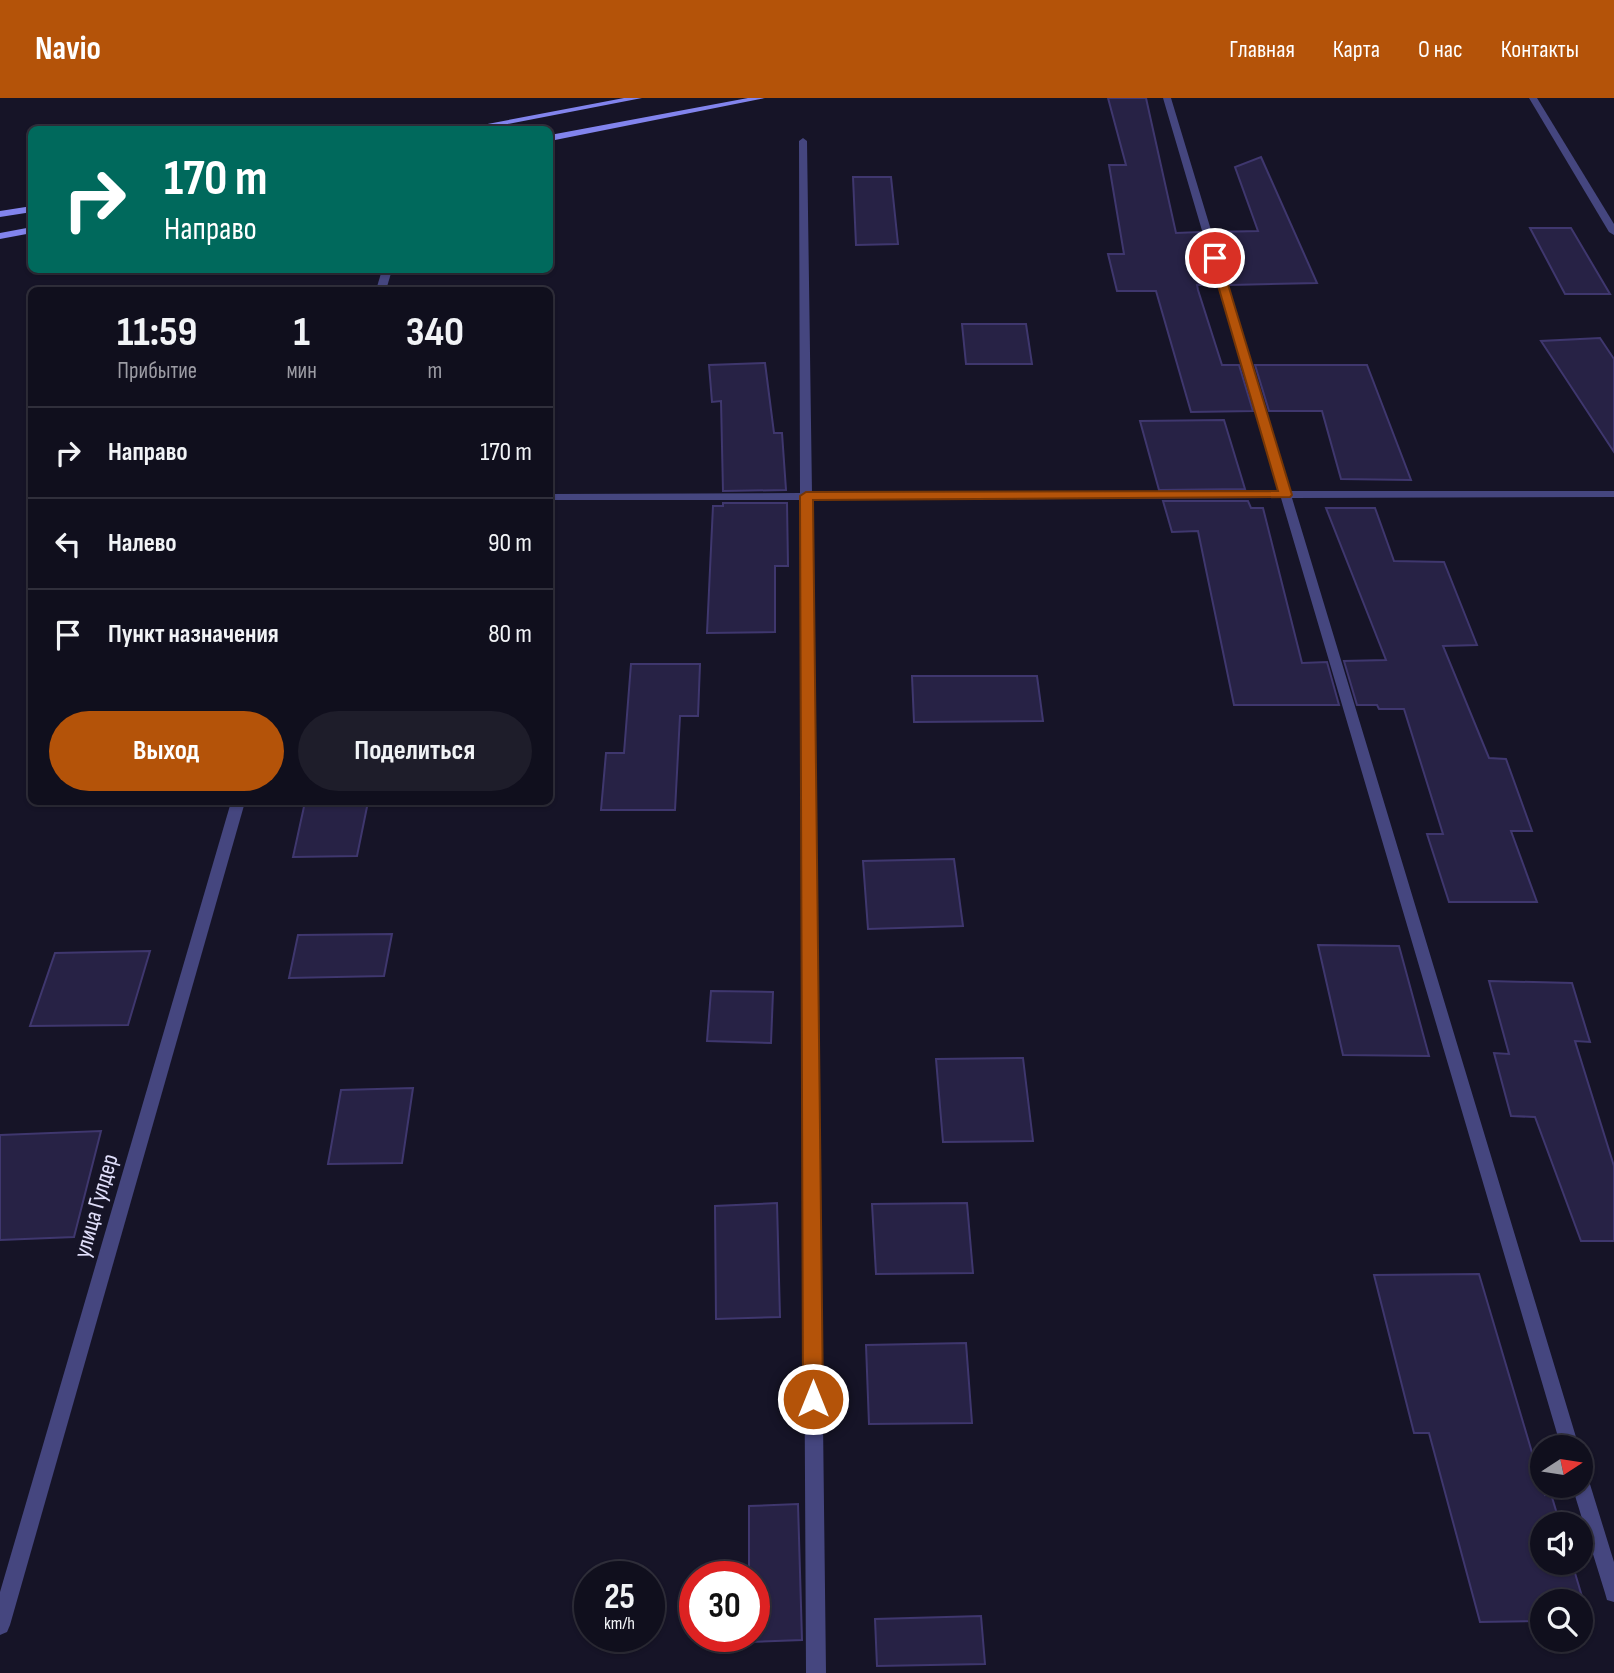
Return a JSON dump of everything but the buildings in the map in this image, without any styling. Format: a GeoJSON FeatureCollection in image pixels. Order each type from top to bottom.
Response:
{"type":"FeatureCollection","features":[{"type":"Feature","properties":{"kind":"main road"},"geometry":{"type":"LineString","coordinates":[[482,126],[638,98]]}},
{"type":"Feature","properties":{"kind":"main road"},"geometry":{"type":"LineString","coordinates":[[553,137],[761,98]]}},
{"type":"Feature","properties":{"kind":"main road"},"geometry":{"type":"LineString","coordinates":[[0,215],[28,210]]}},
{"type":"Feature","properties":{"kind":"main road"},"geometry":{"type":"LineString","coordinates":[[0,236],[28,231]]}},
{"type":"Feature","properties":{"kind":"street"},"geometry":{"type":"LineString","coordinates":[[1167,98],[1566,1435]]}},
{"type":"Feature","properties":{"kind":"street"},"geometry":{"type":"LineString","coordinates":[[1533,98],[1614,232]]}},
{"type":"Feature","properties":{"kind":"street"},"geometry":{"type":"LineString","coordinates":[[803,141],[816,1673]]}},
{"type":"Feature","properties":{"kind":"street"},"geometry":{"type":"LineString","coordinates":[[553,497],[1614,494]]}},
{"type":"Feature","properties":{"kind":"street","name":"улица Гулдер"},"geometry":{"type":"LineString","coordinates":[[0,1625],[237,805]]}},
{"type":"Feature","properties":{"kind":"street"},"geometry":{"type":"LineString","coordinates":[[1585,1498],[1614,1593]]}},
{"type":"Feature","properties":{"kind":"route"},"geometry":{"type":"LineString","coordinates":[[813,1399],[806,496],[1285,495],[1215,258]]}}]}
